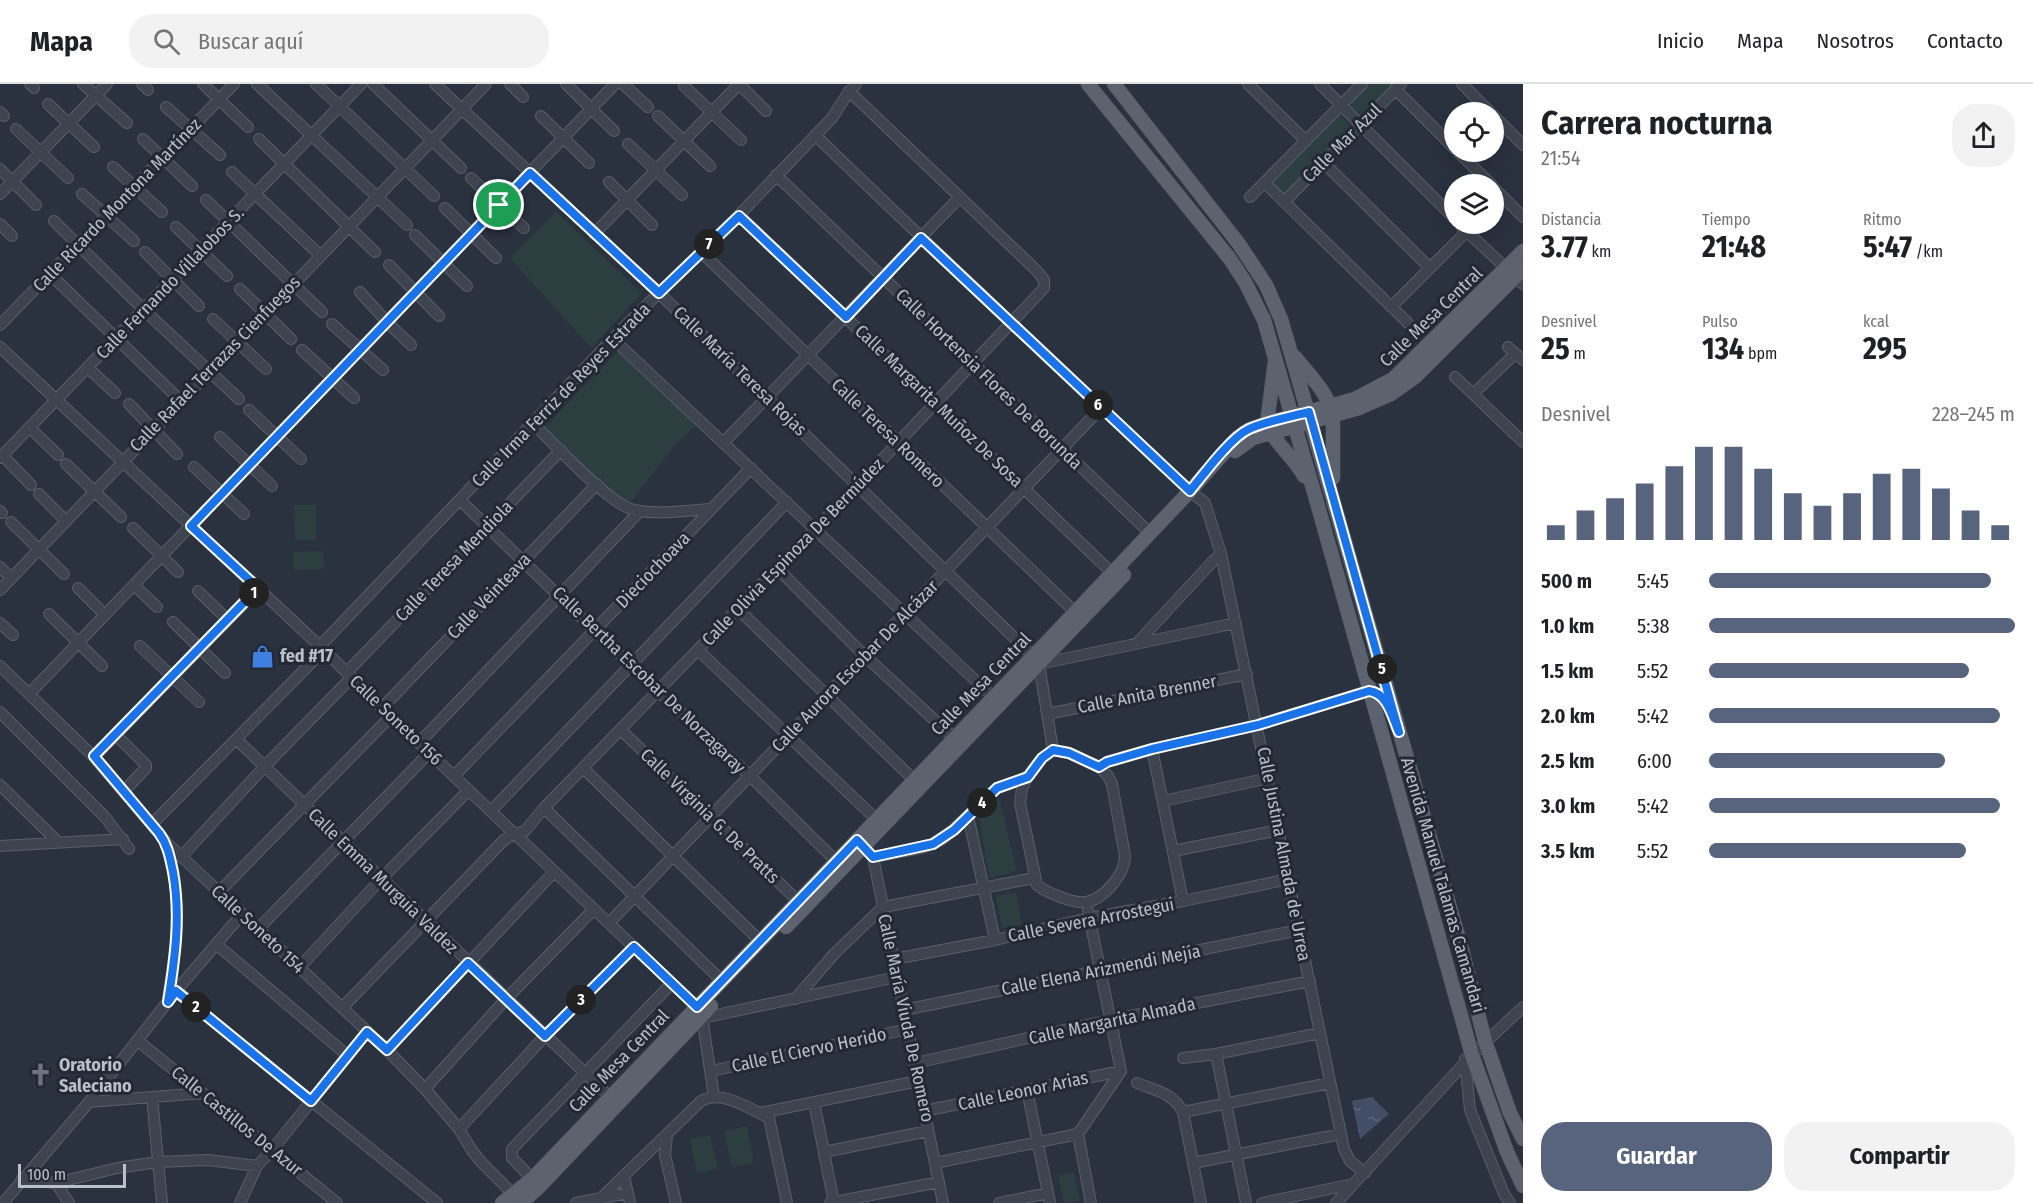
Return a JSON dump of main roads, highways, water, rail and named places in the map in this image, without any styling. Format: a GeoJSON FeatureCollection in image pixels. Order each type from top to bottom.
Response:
{"type":"FeatureCollection","features":[{"type":"Feature","properties":{"kind":"main road","name":"Avenida Manuel Talamas Camandari"},"geometry":{"type":"LineString","coordinates":[[1088,84],[1230,259],[1256,301],[1276,358],[1316,499],[1462,1020],[1469,1059],[1523,1186]]}},
{"type":"Feature","properties":{"kind":"main road","name":"Avenida Manuel Talamas Camandari"},"geometry":{"type":"LineString","coordinates":[[1114,84],[1255,267],[1274,302],[1292,353],[1333,495],[1461,946],[1485,1041],[1510,1113],[1523,1139]]}},
{"type":"Feature","properties":{"kind":"main road","name":"Calle Mesa Central"},"geometry":{"type":"LineString","coordinates":[[523,1194],[864,848],[1036,660],[1239,447],[1269,428],[1332,410],[1396,384],[1516,275],[1523,251]]}},
{"type":"Feature","properties":{"kind":"main road"},"geometry":{"type":"LineString","coordinates":[[1292,353],[1313,378],[1332,410],[1333,495]]}},
{"type":"Feature","properties":{"kind":"main road"},"geometry":{"type":"LineString","coordinates":[[1276,358],[1269,428],[1300,467],[1316,499]]}},
{"type":"Feature","properties":{"kind":"main road","name":"Calle Mesa Central"},"geometry":{"type":"LineString","coordinates":[[523,1194],[609,1096],[700,1014],[722,981],[836,861],[864,848],[876,819],[993,698],[1036,660],[1075,612],[1150,533],[1194,493]]}},
{"type":"Feature","properties":{"kind":"main road"},"geometry":{"type":"LineString","coordinates":[[1369,691],[1377,692],[1383,697],[1399,732]]}},
{"type":"Feature","properties":{"kind":"water"},"geometry":{"type":"Polygon","coordinates":[[[1372,1097],[1389,1114],[1360,1139],[1352,1101],[1372,1097]]]}},
{"type":"Feature","properties":{"kind":"place","name":"fed #17"},"geometry":{"type":"Point","coordinates":[262,656]}},
{"type":"Feature","properties":{"kind":"place","name":"Oratorio Saleciano"},"geometry":{"type":"Point","coordinates":[41,1075]}}]}
